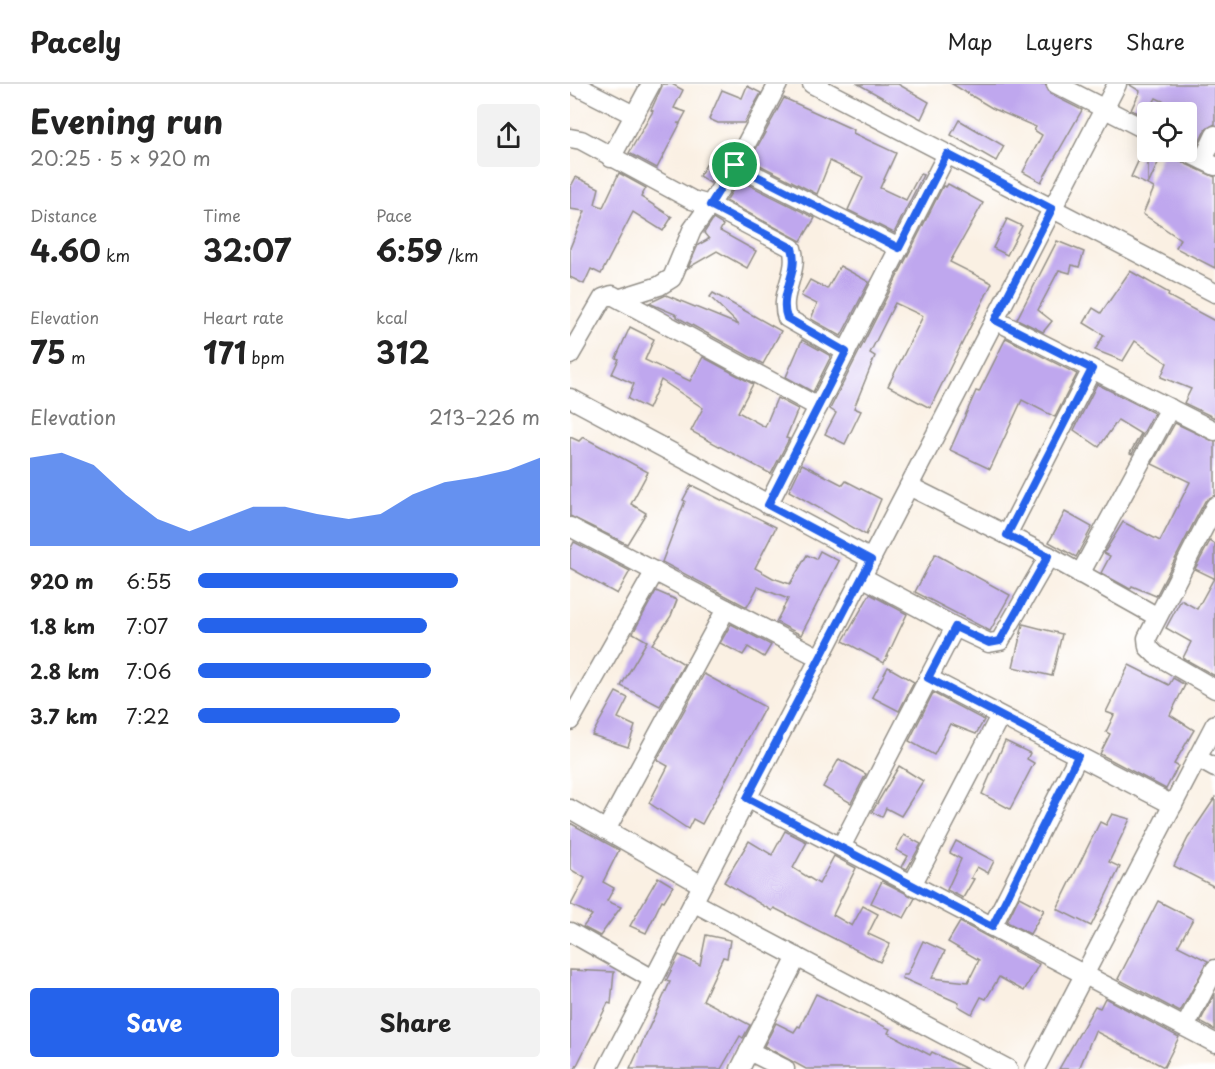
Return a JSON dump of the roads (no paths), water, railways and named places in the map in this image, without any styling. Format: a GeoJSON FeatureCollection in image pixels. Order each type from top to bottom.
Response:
{"type":"FeatureCollection","features":[{"type":"Feature","properties":{"kind":"street"},"geometry":{"type":"LineString","coordinates":[[573,84],[634,115]]}},
{"type":"Feature","properties":{"kind":"street"},"geometry":{"type":"LineString","coordinates":[[611,158],[651,84]]}},
{"type":"Feature","properties":{"kind":"street"},"geometry":{"type":"LineString","coordinates":[[621,298],[659,286],[672,278],[692,231],[735,165],[778,84]]}},
{"type":"Feature","properties":{"kind":"street"},"geometry":{"type":"LineString","coordinates":[[812,84],[1215,294]]}},
{"type":"Feature","properties":{"kind":"street"},"geometry":{"type":"LineString","coordinates":[[1056,84],[1137,126]]}},
{"type":"Feature","properties":{"kind":"street"},"geometry":{"type":"LineString","coordinates":[[607,1069],[1117,84]]}},
{"type":"Feature","properties":{"kind":"street"},"geometry":{"type":"LineString","coordinates":[[1201,159],[1215,135]]}},
{"type":"Feature","properties":{"kind":"street"},"geometry":{"type":"LineString","coordinates":[[570,138],[580,140],[692,200],[710,205],[792,248],[796,260],[782,306],[787,318],[846,352]]}},
{"type":"Feature","properties":{"kind":"street"},"geometry":{"type":"LineString","coordinates":[[768,505],[947,154]]}},
{"type":"Feature","properties":{"kind":"street"},"geometry":{"type":"LineString","coordinates":[[735,165],[899,248]]}},
{"type":"Feature","properties":{"kind":"street"},"geometry":{"type":"LineString","coordinates":[[570,355],[603,298],[612,295],[818,407]]}},
{"type":"Feature","properties":{"kind":"street"},"geometry":{"type":"LineString","coordinates":[[995,320],[1215,431]]}},
{"type":"Feature","properties":{"kind":"street"},"geometry":{"type":"LineString","coordinates":[[1007,535],[1092,369]]}},
{"type":"Feature","properties":{"kind":"street"},"geometry":{"type":"LineString","coordinates":[[570,398],[871,560]]}},
{"type":"Feature","properties":{"kind":"street"},"geometry":{"type":"LineString","coordinates":[[1080,574],[1170,408]]}},
{"type":"Feature","properties":{"kind":"street"},"geometry":{"type":"LineString","coordinates":[[909,486],[1048,556],[1156,616]]}},
{"type":"Feature","properties":{"kind":"street"},"geometry":{"type":"LineString","coordinates":[[1215,506],[1156,616],[1147,638],[1148,647],[1156,656],[1215,689]]}},
{"type":"Feature","properties":{"kind":"street"},"geometry":{"type":"LineString","coordinates":[[571,529],[820,658]]}},
{"type":"Feature","properties":{"kind":"street"},"geometry":{"type":"LineString","coordinates":[[862,578],[989,643],[1000,641],[1048,556]]}},
{"type":"Feature","properties":{"kind":"street"},"geometry":{"type":"LineString","coordinates":[[570,721],[654,571]]}},
{"type":"Feature","properties":{"kind":"street"},"geometry":{"type":"LineString","coordinates":[[606,830],[726,609]]}},
{"type":"Feature","properties":{"kind":"street"},"geometry":{"type":"LineString","coordinates":[[841,847],[955,627]]}},
{"type":"Feature","properties":{"kind":"street"},"geometry":{"type":"LineString","coordinates":[[928,678],[1173,805]]}},
{"type":"Feature","properties":{"kind":"street"},"geometry":{"type":"LineString","coordinates":[[912,885],[1000,716]]}},
{"type":"Feature","properties":{"kind":"street"},"geometry":{"type":"LineString","coordinates":[[1035,1069],[1215,724]]}},
{"type":"Feature","properties":{"kind":"street"},"geometry":{"type":"LineString","coordinates":[[992,927],[1078,756]]}},
{"type":"Feature","properties":{"kind":"street"},"geometry":{"type":"LineString","coordinates":[[1197,758],[1215,768]]}},
{"type":"Feature","properties":{"kind":"street"},"geometry":{"type":"LineString","coordinates":[[747,798],[1215,1042]]}},
{"type":"Feature","properties":{"kind":"street"},"geometry":{"type":"LineString","coordinates":[[570,809],[702,885]]}},
{"type":"Feature","properties":{"kind":"street"},"geometry":{"type":"LineString","coordinates":[[693,902],[1008,1069]]}},
{"type":"Feature","properties":{"kind":"street"},"geometry":{"type":"LineString","coordinates":[[570,932],[653,980]]}},
{"type":"Feature","properties":{"kind":"street"},"geometry":{"type":"LineString","coordinates":[[740,1069],[797,957]]}},
{"type":"Feature","properties":{"kind":"street"},"geometry":{"type":"LineString","coordinates":[[1185,1027],[1215,969]]}},
{"type":"Feature","properties":{"kind":"street"},"geometry":{"type":"LineString","coordinates":[[749,1051],[785,1069]]}}]}
